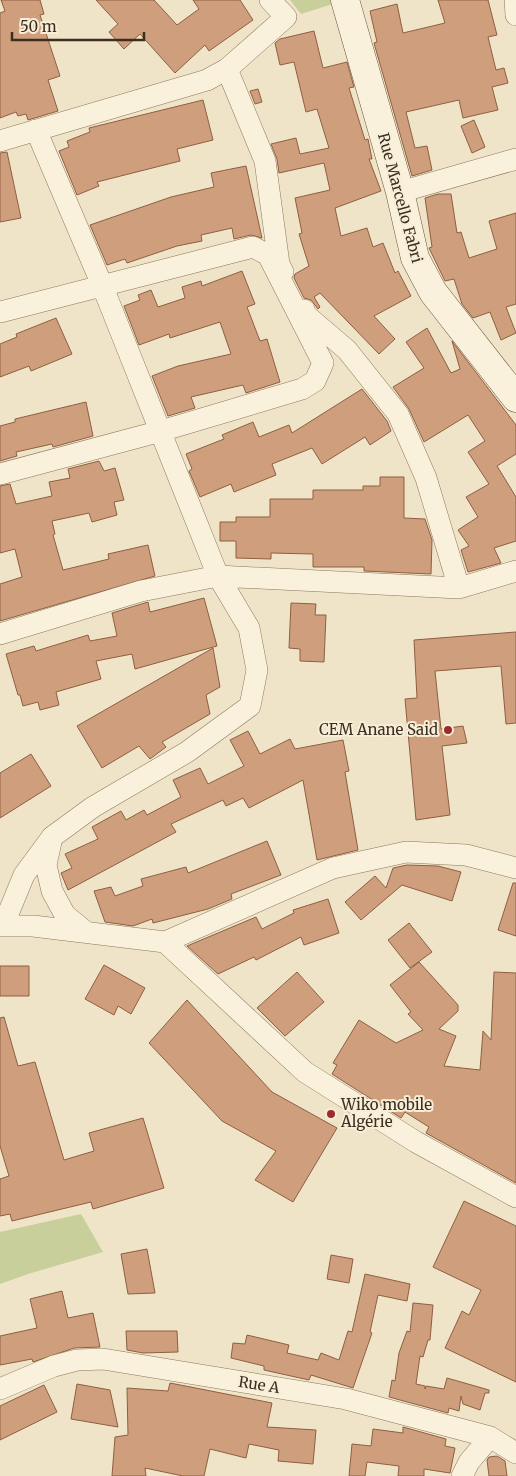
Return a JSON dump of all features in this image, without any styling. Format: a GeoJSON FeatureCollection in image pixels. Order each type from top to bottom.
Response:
{"type":"FeatureCollection","features":[{"type":"Feature","properties":{"kind":"street"},"geometry":{"type":"LineString","coordinates":[[0,141],[207,80],[227,69],[286,17],[270,0]]}},
{"type":"Feature","properties":{"kind":"street","name":"Rue Marcello Fabri"},"geometry":{"type":"LineString","coordinates":[[345,0],[400,192],[415,258],[424,279],[516,398]]}},
{"type":"Feature","properties":{"kind":"street"},"geometry":{"type":"LineString","coordinates":[[515,0],[516,15]]}},
{"type":"Feature","properties":{"kind":"street"},"geometry":{"type":"LineString","coordinates":[[227,69],[265,161],[279,264],[306,315],[347,350],[398,414],[426,478],[459,588]]}},
{"type":"Feature","properties":{"kind":"street"},"geometry":{"type":"LineString","coordinates":[[36,130],[102,285],[218,576],[249,628],[257,670],[250,706],[187,752],[92,807],[52,837],[24,875],[1,926],[33,926],[165,942],[333,868],[406,852],[466,855],[516,868]]}},
{"type":"Feature","properties":{"kind":"street"},"geometry":{"type":"LineString","coordinates":[[400,192],[516,159]]}},
{"type":"Feature","properties":{"kind":"street"},"geometry":{"type":"LineString","coordinates":[[0,312],[253,247],[268,255],[323,363],[315,381],[302,390],[161,431],[0,474]]}},
{"type":"Feature","properties":{"kind":"street"},"geometry":{"type":"LineString","coordinates":[[0,634],[141,591],[218,576],[459,588],[516,571]]}},
{"type":"Feature","properties":{"kind":"street"},"geometry":{"type":"LineString","coordinates":[[52,837],[46,865],[52,891],[65,915],[88,933]]}},
{"type":"Feature","properties":{"kind":"street"},"geometry":{"type":"LineString","coordinates":[[165,942],[305,1072],[416,1142],[516,1197]]}},
{"type":"Feature","properties":{"kind":"street","name":"Rue A"},"geometry":{"type":"LineString","coordinates":[[0,1389],[54,1366],[77,1360],[103,1360],[346,1399],[490,1437],[516,1453]]}},
{"type":"Feature","properties":{"kind":"street"},"geometry":{"type":"LineString","coordinates":[[462,1476],[490,1437]]}},
{"type":"Feature","properties":{"kind":"green space"},"geometry":{"type":"Polygon","coordinates":[[[290,0],[335,0],[336,3],[301,14],[290,0]]]}},
{"type":"Feature","properties":{"kind":"green space"},"geometry":{"type":"Polygon","coordinates":[[[81,1214],[103,1252],[0,1284],[0,1232],[81,1214]]]}},
{"type":"Feature","properties":{"kind":"building"},"geometry":{"type":"Polygon","coordinates":[[[1,0],[40,0],[44,14],[40,15],[60,76],[48,80],[58,111],[28,120],[26,114],[18,116],[16,112],[0,118],[0,13],[5,11],[1,0]]]}},
{"type":"Feature","properties":{"kind":"building"},"geometry":{"type":"Polygon","coordinates":[[[96,0],[154,0],[177,25],[199,9],[193,0],[240,0],[253,20],[209,51],[205,45],[175,73],[140,34],[124,49],[109,32],[118,24],[96,0]]]}},
{"type":"Feature","properties":{"kind":"building"},"geometry":{"type":"Polygon","coordinates":[[[438,0],[488,0],[497,35],[488,37],[496,70],[504,68],[508,83],[492,87],[498,110],[463,118],[459,100],[406,112],[415,148],[427,146],[432,170],[412,176],[374,43],[377,42],[370,11],[397,4],[403,33],[445,23],[438,0]]]}},
{"type":"Feature","properties":{"kind":"building"},"geometry":{"type":"Polygon","coordinates":[[[314,31],[323,68],[347,62],[354,87],[349,88],[365,140],[368,139],[372,159],[369,159],[381,191],[335,208],[341,236],[367,228],[373,247],[383,243],[395,273],[398,271],[411,296],[374,316],[395,339],[379,354],[320,293],[314,297],[320,307],[318,309],[311,300],[304,298],[294,278],[295,274],[309,266],[299,234],[302,233],[295,198],[330,190],[324,163],[279,173],[277,159],[271,144],[296,138],[300,154],[329,148],[317,109],[306,112],[294,62],[280,65],[275,43],[280,39],[314,31]]]}},
{"type":"Feature","properties":{"kind":"building"},"geometry":{"type":"Polygon","coordinates":[[[258,89],[262,102],[255,104],[250,91],[258,89]]]}},
{"type":"Feature","properties":{"kind":"building"},"geometry":{"type":"Polygon","coordinates":[[[203,100],[213,140],[177,149],[180,161],[97,182],[99,186],[77,195],[59,151],[69,147],[67,141],[90,132],[89,128],[203,100]]]}},
{"type":"Feature","properties":{"kind":"building"},"geometry":{"type":"Polygon","coordinates":[[[474,120],[485,147],[472,153],[461,126],[474,120]]]}},
{"type":"Feature","properties":{"kind":"building"},"geometry":{"type":"Polygon","coordinates":[[[7,152],[21,218],[0,222],[0,153],[7,152]]]}},
{"type":"Feature","properties":{"kind":"building"},"geometry":{"type":"Polygon","coordinates":[[[246,166],[262,238],[251,235],[234,239],[232,228],[201,235],[202,241],[177,246],[127,263],[125,259],[107,265],[90,225],[171,197],[214,187],[211,173],[246,166]]]}},
{"type":"Feature","properties":{"kind":"building"},"geometry":{"type":"Polygon","coordinates":[[[438,194],[451,194],[457,233],[461,232],[469,258],[497,249],[489,221],[516,213],[516,304],[506,307],[516,333],[501,340],[490,312],[473,318],[462,304],[454,279],[445,281],[429,248],[432,247],[425,198],[438,194]]]}},
{"type":"Feature","properties":{"kind":"building"},"geometry":{"type":"Polygon","coordinates":[[[242,271],[255,304],[247,307],[260,341],[267,339],[280,382],[246,393],[243,385],[191,397],[195,408],[168,416],[152,376],[178,366],[231,354],[220,322],[170,338],[169,334],[139,345],[124,306],[140,300],[138,295],[151,290],[158,307],[185,298],[182,287],[201,281],[202,286],[242,271]]]}},
{"type":"Feature","properties":{"kind":"building"},"geometry":{"type":"Polygon","coordinates":[[[56,318],[72,354],[31,371],[29,366],[0,377],[0,344],[17,337],[16,334],[56,318]]]}},
{"type":"Feature","properties":{"kind":"building"},"geometry":{"type":"Polygon","coordinates":[[[427,328],[451,373],[460,369],[452,341],[516,425],[516,454],[497,466],[516,497],[516,541],[494,548],[501,563],[468,572],[461,550],[469,546],[458,530],[478,517],[466,497],[489,484],[468,452],[485,441],[468,415],[424,442],[409,409],[393,387],[424,368],[406,342],[427,328]]]}},
{"type":"Feature","properties":{"kind":"building"},"geometry":{"type":"Polygon","coordinates":[[[362,389],[387,421],[391,431],[370,445],[365,437],[322,464],[312,448],[272,464],[276,475],[234,492],[231,484],[200,497],[189,471],[192,469],[186,454],[224,439],[222,435],[253,422],[259,437],[289,425],[292,433],[362,389]]]}},
{"type":"Feature","properties":{"kind":"building"},"geometry":{"type":"Polygon","coordinates":[[[86,402],[93,436],[53,447],[52,444],[16,452],[17,456],[0,461],[0,426],[15,422],[15,419],[86,402]]]}},
{"type":"Feature","properties":{"kind":"building"},"geometry":{"type":"Polygon","coordinates":[[[99,461],[104,471],[115,468],[124,500],[114,502],[117,515],[92,522],[89,513],[52,521],[55,534],[53,535],[63,570],[109,559],[108,554],[148,545],[155,576],[0,621],[0,584],[22,577],[15,549],[0,553],[0,486],[10,484],[16,504],[52,496],[49,482],[70,478],[68,469],[99,461]]]}},
{"type":"Feature","properties":{"kind":"building"},"geometry":{"type":"Polygon","coordinates":[[[380,477],[404,477],[404,518],[425,519],[432,540],[431,574],[364,571],[364,567],[313,567],[313,554],[271,553],[271,559],[236,558],[236,541],[220,541],[220,522],[236,522],[236,517],[270,517],[270,499],[313,499],[313,490],[363,490],[363,486],[380,486],[380,477]]]}},
{"type":"Feature","properties":{"kind":"building"},"geometry":{"type":"Polygon","coordinates":[[[204,598],[217,646],[135,669],[132,654],[96,661],[101,679],[56,692],[59,705],[40,710],[38,702],[23,706],[6,654],[34,646],[36,651],[88,635],[90,641],[117,636],[112,613],[148,602],[150,612],[204,598]]]}},
{"type":"Feature","properties":{"kind":"building"},"geometry":{"type":"Polygon","coordinates":[[[291,603],[316,604],[315,615],[326,615],[324,662],[300,661],[300,649],[289,648],[291,603]]]}},
{"type":"Feature","properties":{"kind":"building"},"geometry":{"type":"Polygon","coordinates":[[[516,632],[516,723],[506,724],[501,666],[435,671],[441,729],[463,726],[467,743],[442,746],[450,815],[416,820],[405,699],[417,698],[414,640],[516,632]]]}},
{"type":"Feature","properties":{"kind":"building"},"geometry":{"type":"Polygon","coordinates":[[[213,648],[220,687],[206,695],[210,714],[162,742],[166,747],[150,759],[139,746],[102,768],[77,726],[213,648]]]}},
{"type":"Feature","properties":{"kind":"building"},"geometry":{"type":"Polygon","coordinates":[[[248,731],[260,754],[290,739],[295,749],[343,740],[349,771],[345,772],[358,850],[317,860],[303,780],[249,808],[243,798],[226,806],[223,800],[171,824],[176,832],[68,890],[61,873],[72,868],[65,854],[98,839],[92,827],[121,811],[126,820],[144,810],[147,815],[181,797],[173,780],[200,768],[208,784],[244,766],[230,740],[248,731]]]}},
{"type":"Feature","properties":{"kind":"building"},"geometry":{"type":"Polygon","coordinates":[[[31,754],[51,786],[0,818],[0,773],[31,754]]]}},
{"type":"Feature","properties":{"kind":"building"},"geometry":{"type":"Polygon","coordinates":[[[267,841],[281,875],[231,894],[232,899],[208,909],[153,923],[152,919],[133,926],[105,922],[94,891],[111,887],[115,896],[143,886],[141,879],[186,867],[188,873],[267,841]]]}},
{"type":"Feature","properties":{"kind":"building"},"geometry":{"type":"Polygon","coordinates":[[[407,865],[438,866],[461,872],[452,901],[402,885],[361,920],[345,902],[375,876],[386,888],[393,868],[407,865]]]}},
{"type":"Feature","properties":{"kind":"building"},"geometry":{"type":"Polygon","coordinates":[[[513,883],[516,883],[516,936],[498,930],[513,883]]]}},
{"type":"Feature","properties":{"kind":"building"},"geometry":{"type":"Polygon","coordinates":[[[328,899],[339,933],[304,945],[301,937],[256,960],[254,957],[218,974],[187,946],[256,917],[262,929],[294,913],[293,910],[328,899]]]}},
{"type":"Feature","properties":{"kind":"building"},"geometry":{"type":"Polygon","coordinates":[[[409,923],[432,952],[410,968],[388,940],[409,923]]]}},
{"type":"Feature","properties":{"kind":"building"},"geometry":{"type":"Polygon","coordinates":[[[419,962],[458,1005],[458,1011],[439,1029],[456,1036],[444,1066],[480,1070],[483,1031],[491,1040],[494,972],[516,973],[516,1183],[426,1133],[429,1127],[405,1112],[401,1118],[332,1074],[337,1065],[333,1063],[359,1020],[396,1043],[423,1030],[408,1014],[411,1012],[390,985],[419,962]]]}},
{"type":"Feature","properties":{"kind":"building"},"geometry":{"type":"Polygon","coordinates":[[[104,965],[145,988],[131,1014],[118,1006],[114,1015],[85,999],[104,965]]]}},
{"type":"Feature","properties":{"kind":"building"},"geometry":{"type":"Polygon","coordinates":[[[0,966],[29,966],[29,996],[0,996],[0,966]]]}},
{"type":"Feature","properties":{"kind":"building"},"geometry":{"type":"Polygon","coordinates":[[[297,972],[324,1002],[285,1036],[257,1008],[297,972]]]}},
{"type":"Feature","properties":{"kind":"building"},"geometry":{"type":"Polygon","coordinates":[[[187,1000],[272,1092],[337,1128],[293,1202],[255,1180],[276,1151],[222,1121],[149,1043],[187,1000]]]}},
{"type":"Feature","properties":{"kind":"building"},"geometry":{"type":"Polygon","coordinates":[[[4,1017],[18,1066],[35,1062],[64,1160],[94,1151],[89,1133],[143,1118],[164,1188],[93,1209],[91,1202],[12,1221],[10,1214],[0,1216],[0,1179],[9,1176],[0,1146],[0,1018],[4,1017]]]}},
{"type":"Feature","properties":{"kind":"building"},"geometry":{"type":"Polygon","coordinates":[[[464,1201],[516,1226],[516,1382],[445,1348],[462,1311],[469,1315],[481,1290],[433,1267],[464,1201]]]}},
{"type":"Feature","properties":{"kind":"building"},"geometry":{"type":"Polygon","coordinates":[[[147,1249],[155,1293],[128,1294],[121,1254],[147,1249]]]}},
{"type":"Feature","properties":{"kind":"building"},"geometry":{"type":"Polygon","coordinates":[[[331,1255],[353,1259],[349,1283],[327,1279],[331,1255]]]}},
{"type":"Feature","properties":{"kind":"building"},"geometry":{"type":"Polygon","coordinates":[[[365,1274],[410,1284],[407,1301],[378,1295],[370,1332],[372,1333],[353,1388],[311,1375],[309,1380],[264,1370],[264,1366],[231,1358],[233,1343],[245,1344],[247,1335],[289,1345],[287,1353],[318,1360],[321,1353],[339,1360],[348,1331],[352,1332],[365,1274]]]}},
{"type":"Feature","properties":{"kind":"building"},"geometry":{"type":"Polygon","coordinates":[[[62,1291],[68,1318],[93,1313],[100,1347],[74,1348],[33,1362],[32,1359],[0,1365],[0,1336],[37,1328],[30,1299],[62,1291]]]}},
{"type":"Feature","properties":{"kind":"building"},"geometry":{"type":"Polygon","coordinates":[[[413,1303],[433,1305],[430,1340],[428,1340],[423,1357],[420,1356],[416,1384],[425,1386],[425,1389],[426,1386],[444,1389],[447,1378],[489,1390],[489,1393],[485,1393],[480,1410],[463,1404],[461,1396],[459,1411],[449,1408],[448,1413],[389,1397],[392,1380],[395,1381],[399,1353],[407,1331],[410,1332],[413,1303]]]}},
{"type":"Feature","properties":{"kind":"building"},"geometry":{"type":"Polygon","coordinates":[[[126,1331],[177,1331],[178,1352],[143,1353],[127,1350],[126,1331]]]}},
{"type":"Feature","properties":{"kind":"building"},"geometry":{"type":"Polygon","coordinates":[[[170,1383],[272,1403],[267,1427],[316,1430],[313,1464],[278,1461],[279,1450],[249,1444],[246,1458],[210,1449],[204,1476],[183,1476],[145,1468],[146,1476],[112,1476],[115,1437],[128,1435],[127,1388],[168,1391],[170,1383]]]}},
{"type":"Feature","properties":{"kind":"building"},"geometry":{"type":"Polygon","coordinates":[[[77,1384],[110,1390],[118,1427],[71,1419],[77,1384]]]}},
{"type":"Feature","properties":{"kind":"building"},"geometry":{"type":"Polygon","coordinates":[[[44,1385],[57,1412],[0,1440],[0,1406],[44,1385]]]}},
{"type":"Feature","properties":{"kind":"building"},"geometry":{"type":"Polygon","coordinates":[[[403,1427],[446,1439],[445,1446],[455,1448],[450,1473],[424,1469],[424,1476],[398,1476],[399,1466],[367,1462],[365,1476],[349,1476],[352,1444],[371,1446],[373,1429],[403,1433],[403,1427]]]}},
{"type":"Feature","properties":{"kind":"building"},"geometry":{"type":"Polygon","coordinates":[[[497,1456],[505,1461],[507,1476],[489,1476],[487,1460],[489,1457],[497,1456]]]}},
{"type":"Feature","properties":{"kind":"place","name":"CEM Anane Said"},"geometry":{"type":"Point","coordinates":[448,730]}},
{"type":"Feature","properties":{"kind":"place","name":"Wiko mobile Algérie"},"geometry":{"type":"Point","coordinates":[331,1114]}}]}
